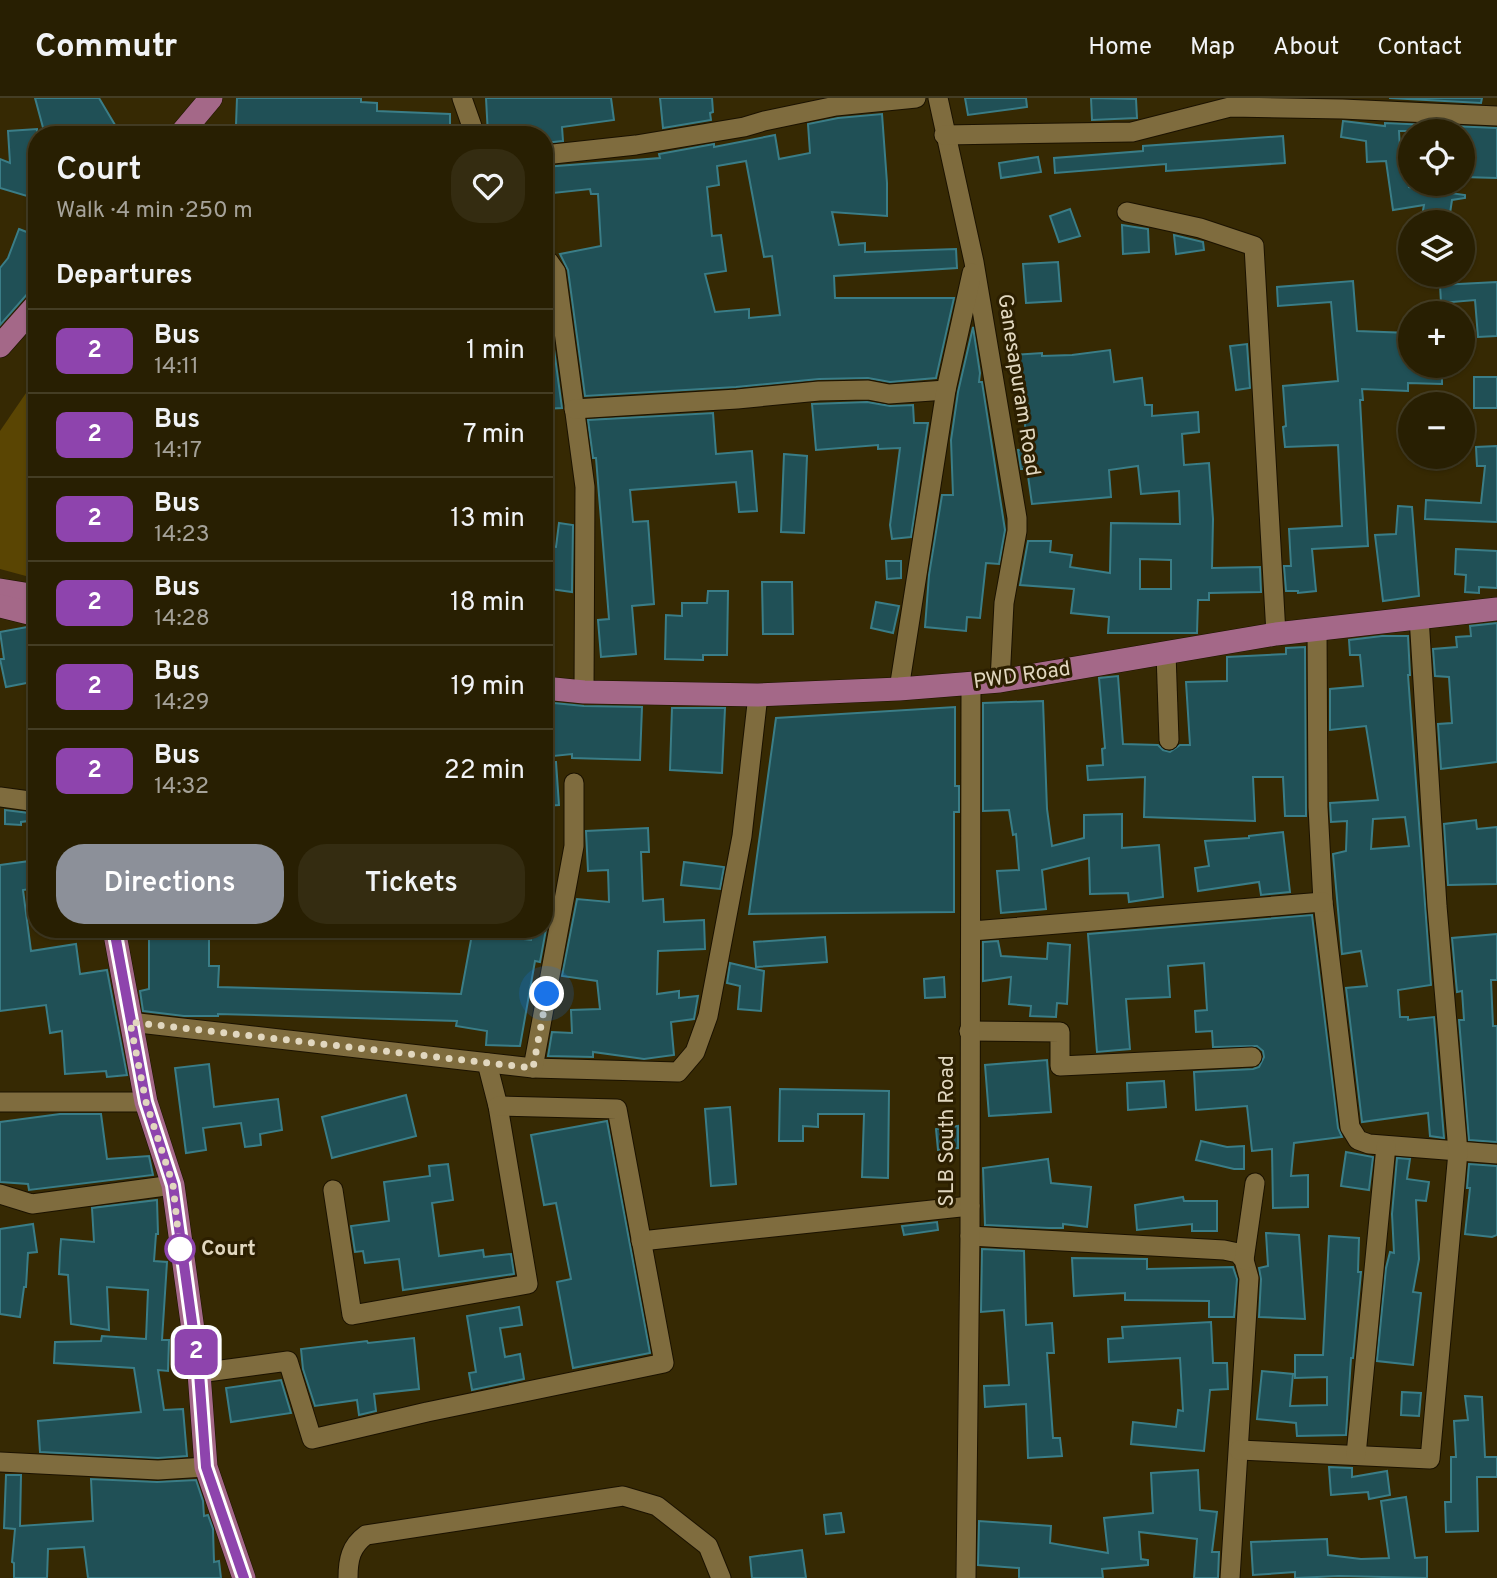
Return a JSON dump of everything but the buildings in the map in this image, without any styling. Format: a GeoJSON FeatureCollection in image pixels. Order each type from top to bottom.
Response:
{"type":"FeatureCollection","features":[{"type":"Feature","properties":{"kind":"main road"},"geometry":{"type":"LineString","coordinates":[[188,126],[211,98]]}},
{"type":"Feature","properties":{"kind":"main road"},"geometry":{"type":"LineString","coordinates":[[0,346],[28,314]]}},
{"type":"Feature","properties":{"kind":"main road"},"geometry":{"type":"LineString","coordinates":[[0,590],[28,607]]}},
{"type":"Feature","properties":{"kind":"main road"},"geometry":{"type":"LineString","coordinates":[[0,606],[28,610]]}},
{"type":"Feature","properties":{"kind":"main road","name":"PWD Road"},"geometry":{"type":"LineString","coordinates":[[553,689],[584,692],[758,695],[971,684],[1317,628],[1497,609]]}},
{"type":"Feature","properties":{"kind":"main road"},"geometry":{"type":"LineString","coordinates":[[116,938],[146,1102],[173,1185],[199,1373],[206,1467],[244,1578]]}},
{"type":"Feature","properties":{"kind":"street"},"geometry":{"type":"LineString","coordinates":[[462,98],[472,126]]}},
{"type":"Feature","properties":{"kind":"street"},"geometry":{"type":"LineString","coordinates":[[553,154],[636,145],[744,127],[836,106],[916,98]]}},
{"type":"Feature","properties":{"kind":"street","name":"Ganesapuram Road"},"geometry":{"type":"LineString","coordinates":[[938,98],[974,262],[1017,518],[1004,603],[1000,681]]}},
{"type":"Feature","properties":{"kind":"street"},"geometry":{"type":"LineString","coordinates":[[944,135],[1132,132],[1230,107],[1497,116]]}},
{"type":"Feature","properties":{"kind":"street"},"geometry":{"type":"LineString","coordinates":[[1127,212],[1200,228],[1254,246],[1276,634]]}},
{"type":"Feature","properties":{"kind":"street"},"geometry":{"type":"LineString","coordinates":[[899,689],[946,390],[974,262]]}},
{"type":"Feature","properties":{"kind":"street"},"geometry":{"type":"LineString","coordinates":[[553,264],[585,487],[584,692]]}},
{"type":"Feature","properties":{"kind":"street"},"geometry":{"type":"LineString","coordinates":[[574,409],[737,399],[818,390],[868,390],[889,394],[946,390]]}},
{"type":"Feature","properties":{"kind":"street"},"geometry":{"type":"LineString","coordinates":[[1239,1450],[1430,1458],[1458,1152],[1437,906],[1419,617]]}},
{"type":"Feature","properties":{"kind":"street"},"geometry":{"type":"LineString","coordinates":[[1317,628],[1318,807],[1323,902],[1350,1127],[1358,1140],[1386,1146],[1497,1154]]}},
{"type":"Feature","properties":{"kind":"street"},"geometry":{"type":"LineString","coordinates":[[1166,653],[1169,740]]}},
{"type":"Feature","properties":{"kind":"street","name":"SLB South Road"},"geometry":{"type":"LineString","coordinates":[[966,1578],[972,931],[971,684]]}},
{"type":"Feature","properties":{"kind":"street"},"geometry":{"type":"LineString","coordinates":[[130,1022],[533,1068],[678,1072],[695,1052],[708,1016],[742,836],[758,695]]}},
{"type":"Feature","properties":{"kind":"street"},"geometry":{"type":"LineString","coordinates":[[533,1068],[574,846],[574,783]]}},
{"type":"Feature","properties":{"kind":"street"},"geometry":{"type":"LineString","coordinates":[[0,797],[28,801]]}},
{"type":"Feature","properties":{"kind":"street"},"geometry":{"type":"LineString","coordinates":[[972,931],[1323,902]]}},
{"type":"Feature","properties":{"kind":"street"},"geometry":{"type":"LineString","coordinates":[[969,1031],[1060,1032],[1060,1066],[1252,1057]]}},
{"type":"Feature","properties":{"kind":"street"},"geometry":{"type":"LineString","coordinates":[[333,1190],[352,1315],[528,1284],[498,1106],[487,1063]]}},
{"type":"Feature","properties":{"kind":"street"},"geometry":{"type":"LineString","coordinates":[[0,1102],[146,1102]]}},
{"type":"Feature","properties":{"kind":"street"},"geometry":{"type":"LineString","coordinates":[[199,1373],[288,1361],[312,1439],[427,1412],[664,1363],[617,1109],[498,1106]]}},
{"type":"Feature","properties":{"kind":"street"},"geometry":{"type":"LineString","coordinates":[[1356,1455],[1386,1146]]}},
{"type":"Feature","properties":{"kind":"street"},"geometry":{"type":"LineString","coordinates":[[1230,1578],[1249,1278],[1244,1260],[1255,1183]]}},
{"type":"Feature","properties":{"kind":"street"},"geometry":{"type":"LineString","coordinates":[[0,1194],[32,1205],[173,1185]]}},
{"type":"Feature","properties":{"kind":"street"},"geometry":{"type":"LineString","coordinates":[[641,1241],[970,1206]]}},
{"type":"Feature","properties":{"kind":"street"},"geometry":{"type":"LineString","coordinates":[[970,1236],[1224,1250],[1238,1253],[1244,1260]]}},
{"type":"Feature","properties":{"kind":"street"},"geometry":{"type":"LineString","coordinates":[[0,1462],[158,1470],[206,1467]]}},
{"type":"Feature","properties":{"kind":"street"},"geometry":{"type":"LineString","coordinates":[[348,1578],[350,1557],[356,1543],[366,1535],[623,1496],[657,1506],[708,1546],[721,1578]]}},
{"type":"Feature","properties":{"kind":"shaded area"},"geometry":{"type":"Polygon","coordinates":[[[28,390],[28,577],[0,569],[0,431],[28,390]]]}},
{"type":"Feature","properties":{"kind":"bus line","name":"2"},"geometry":{"type":"LineString","coordinates":[[116,938],[146,1102],[173,1185],[199,1373],[206,1467],[244,1578]]}},
{"type":"Feature","properties":{"kind":"place","name":"Court"},"geometry":{"type":"Point","coordinates":[180,1249]}},
{"type":"Feature","properties":{"kind":"route"},"geometry":{"type":"LineString","coordinates":[[180,1249],[173,1185],[146,1102],[130,1022],[533,1068],[547,994]]}}]}
